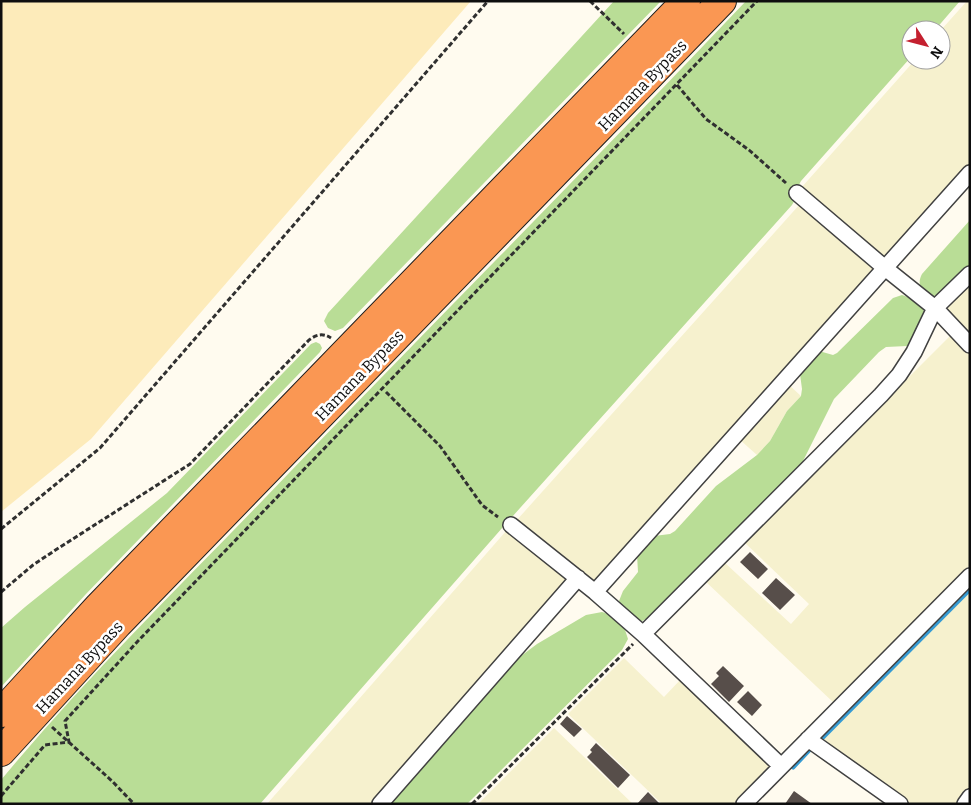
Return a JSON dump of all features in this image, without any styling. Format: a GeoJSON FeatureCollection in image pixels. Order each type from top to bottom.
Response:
{"type":"FeatureCollection","features":[{"type":"Feature","properties":{"kind":"highway","name":"Hamana Bypass"},"geometry":{"type":"LineString","coordinates":[[1,714],[99,606],[686,1]]}},
{"type":"Feature","properties":{"kind":"highway","name":"Hamana Bypass"},"geometry":{"type":"LineString","coordinates":[[1,752],[118,624],[722,1]]}},
{"type":"Feature","properties":{"kind":"street"},"geometry":{"type":"LineString","coordinates":[[595,592],[970,173]]}},
{"type":"Feature","properties":{"kind":"street"},"geometry":{"type":"LineString","coordinates":[[797,193],[884,268],[935,308],[970,345]]}},
{"type":"Feature","properties":{"kind":"street"},"geometry":{"type":"LineString","coordinates":[[643,634],[881,395],[899,375],[914,352],[935,308],[970,274]]}},
{"type":"Feature","properties":{"kind":"street"},"geometry":{"type":"LineString","coordinates":[[511,525],[595,592],[643,634],[781,766]]}},
{"type":"Feature","properties":{"kind":"street"},"geometry":{"type":"LineString","coordinates":[[744,804],[970,576]]}},
{"type":"Feature","properties":{"kind":"street"},"geometry":{"type":"LineString","coordinates":[[380,804],[578,578]]}},
{"type":"Feature","properties":{"kind":"street"},"geometry":{"type":"LineString","coordinates":[[808,739],[900,804]]}},
{"type":"Feature","properties":{"kind":"street"},"geometry":{"type":"LineString","coordinates":[[965,804],[970,797]]}},
{"type":"Feature","properties":{"kind":"path"},"geometry":{"type":"LineString","coordinates":[[1,529],[100,448],[488,1]]}},
{"type":"Feature","properties":{"kind":"path"},"geometry":{"type":"LineString","coordinates":[[590,1],[626,35]]}},
{"type":"Feature","properties":{"kind":"path"},"geometry":{"type":"LineString","coordinates":[[69,742],[66,721],[131,649],[757,1]]}},
{"type":"Feature","properties":{"kind":"path"},"geometry":{"type":"LineString","coordinates":[[677,85],[706,119],[748,150],[797,193]]}},
{"type":"Feature","properties":{"kind":"path"},"geometry":{"type":"LineString","coordinates":[[1,592],[54,551],[190,464],[309,340],[320,334],[332,338]]}},
{"type":"Feature","properties":{"kind":"path"},"geometry":{"type":"LineString","coordinates":[[386,392],[440,446],[482,505],[511,525]]}},
{"type":"Feature","properties":{"kind":"path"},"geometry":{"type":"LineString","coordinates":[[472,804],[643,634]]}},
{"type":"Feature","properties":{"kind":"path"},"geometry":{"type":"LineString","coordinates":[[48,724],[118,787],[134,804]]}},
{"type":"Feature","properties":{"kind":"path"},"geometry":{"type":"LineString","coordinates":[[1,796],[44,745],[69,742]]}},
{"type":"Feature","properties":{"kind":"shaded area"},"geometry":{"type":"Polygon","coordinates":[[[967,1],[970,1],[970,165],[885,260],[801,188],[906,70],[951,70],[950,20],[967,1]]]}},
{"type":"Feature","properties":{"kind":"shaded area"},"geometry":{"type":"Polygon","coordinates":[[[800,204],[876,270],[595,584],[516,521],[800,204]]]}},
{"type":"Feature","properties":{"kind":"shaded area"},"geometry":{"type":"Polygon","coordinates":[[[970,283],[970,336],[944,308],[970,283]]]}},
{"type":"Feature","properties":{"kind":"shaded area"},"geometry":{"type":"Polygon","coordinates":[[[951,335],[970,355],[970,565],[834,703],[705,581],[724,562],[791,624],[809,604],[744,542],[951,335]]]}},
{"type":"Feature","properties":{"kind":"shaded area"},"geometry":{"type":"Polygon","coordinates":[[[788,384],[801,396],[787,411],[770,441],[757,455],[739,439],[788,384]]]}},
{"type":"Feature","properties":{"kind":"shaded area"},"geometry":{"type":"Polygon","coordinates":[[[507,530],[570,580],[374,804],[267,804],[507,530]]]}},
{"type":"Feature","properties":{"kind":"shaded area"},"geometry":{"type":"Polygon","coordinates":[[[970,591],[970,790],[960,804],[909,804],[821,741],[970,591]]]}},
{"type":"Feature","properties":{"kind":"shaded area"},"geometry":{"type":"Polygon","coordinates":[[[624,658],[664,697],[681,679],[771,766],[733,804],[662,804],[568,714],[624,658]]]}},
{"type":"Feature","properties":{"kind":"shaded area"},"geometry":{"type":"Polygon","coordinates":[[[554,728],[633,804],[478,804],[554,728]]]}},
{"type":"Feature","properties":{"kind":"green space"},"geometry":{"type":"Polygon","coordinates":[[[614,1],[661,1],[343,328],[335,331],[328,328],[324,321],[328,313],[614,1]]]}},
{"type":"Feature","properties":{"kind":"green space"},"geometry":{"type":"Polygon","coordinates":[[[746,1],[960,1],[944,20],[901,20],[901,68],[801,181],[792,205],[503,527],[260,804],[1,804],[1,780],[64,707],[163,602],[746,1]]]}},
{"type":"Feature","properties":{"kind":"green space"},"geometry":{"type":"Polygon","coordinates":[[[970,220],[970,265],[943,291],[931,296],[920,285],[922,274],[970,220]]]}},
{"type":"Feature","properties":{"kind":"green space"},"geometry":{"type":"Polygon","coordinates":[[[902,295],[909,297],[924,311],[921,325],[907,346],[886,347],[879,352],[834,399],[802,463],[653,615],[642,621],[628,614],[619,601],[623,591],[638,572],[637,555],[654,536],[670,534],[675,531],[716,486],[757,455],[770,441],[787,411],[801,396],[800,374],[819,351],[833,355],[837,353],[893,298],[902,295]]]}},
{"type":"Feature","properties":{"kind":"green space"},"geometry":{"type":"Polygon","coordinates":[[[316,342],[322,348],[320,352],[86,594],[1,687],[1,628],[167,493],[311,344],[316,342]]]}},
{"type":"Feature","properties":{"kind":"green space"},"geometry":{"type":"Polygon","coordinates":[[[602,612],[613,616],[622,624],[628,639],[622,650],[467,804],[387,804],[517,659],[537,644],[586,615],[602,612]]]}},
{"type":"Feature","properties":{"kind":"sand"},"geometry":{"type":"Polygon","coordinates":[[[1,1],[471,1],[91,439],[1,512],[1,1]]]}},
{"type":"Feature","properties":{"kind":"building"},"geometry":{"type":"Polygon","coordinates":[[[750,552],[768,569],[758,579],[740,562],[750,552]]]}},
{"type":"Feature","properties":{"kind":"building"},"geometry":{"type":"Polygon","coordinates":[[[776,578],[795,595],[780,610],[762,593],[776,578]]]}},
{"type":"Feature","properties":{"kind":"building"},"geometry":{"type":"Polygon","coordinates":[[[723,666],[744,686],[729,702],[711,684],[719,676],[716,673],[723,666]]]}},
{"type":"Feature","properties":{"kind":"building"},"geometry":{"type":"Polygon","coordinates":[[[748,691],[762,705],[752,716],[737,702],[748,691]]]}},
{"type":"Feature","properties":{"kind":"building"},"geometry":{"type":"Polygon","coordinates":[[[567,716],[582,729],[574,737],[560,724],[567,716]]]}},
{"type":"Feature","properties":{"kind":"building"},"geometry":{"type":"Polygon","coordinates":[[[596,743],[630,775],[618,788],[587,757],[592,752],[590,750],[596,743]]]}},
{"type":"Feature","properties":{"kind":"building"},"geometry":{"type":"Polygon","coordinates":[[[794,791],[812,804],[785,804],[794,791]]]}},
{"type":"Feature","properties":{"kind":"building"},"geometry":{"type":"Polygon","coordinates":[[[648,792],[660,804],[637,804],[648,792]]]}},
{"type":"Feature","properties":{"kind":"waterway"},"geometry":{"type":"LineString","coordinates":[[822,738],[970,589]]}},
{"type":"Feature","properties":{"kind":"waterway"},"geometry":{"type":"LineString","coordinates":[[793,767],[809,750]]}}]}
